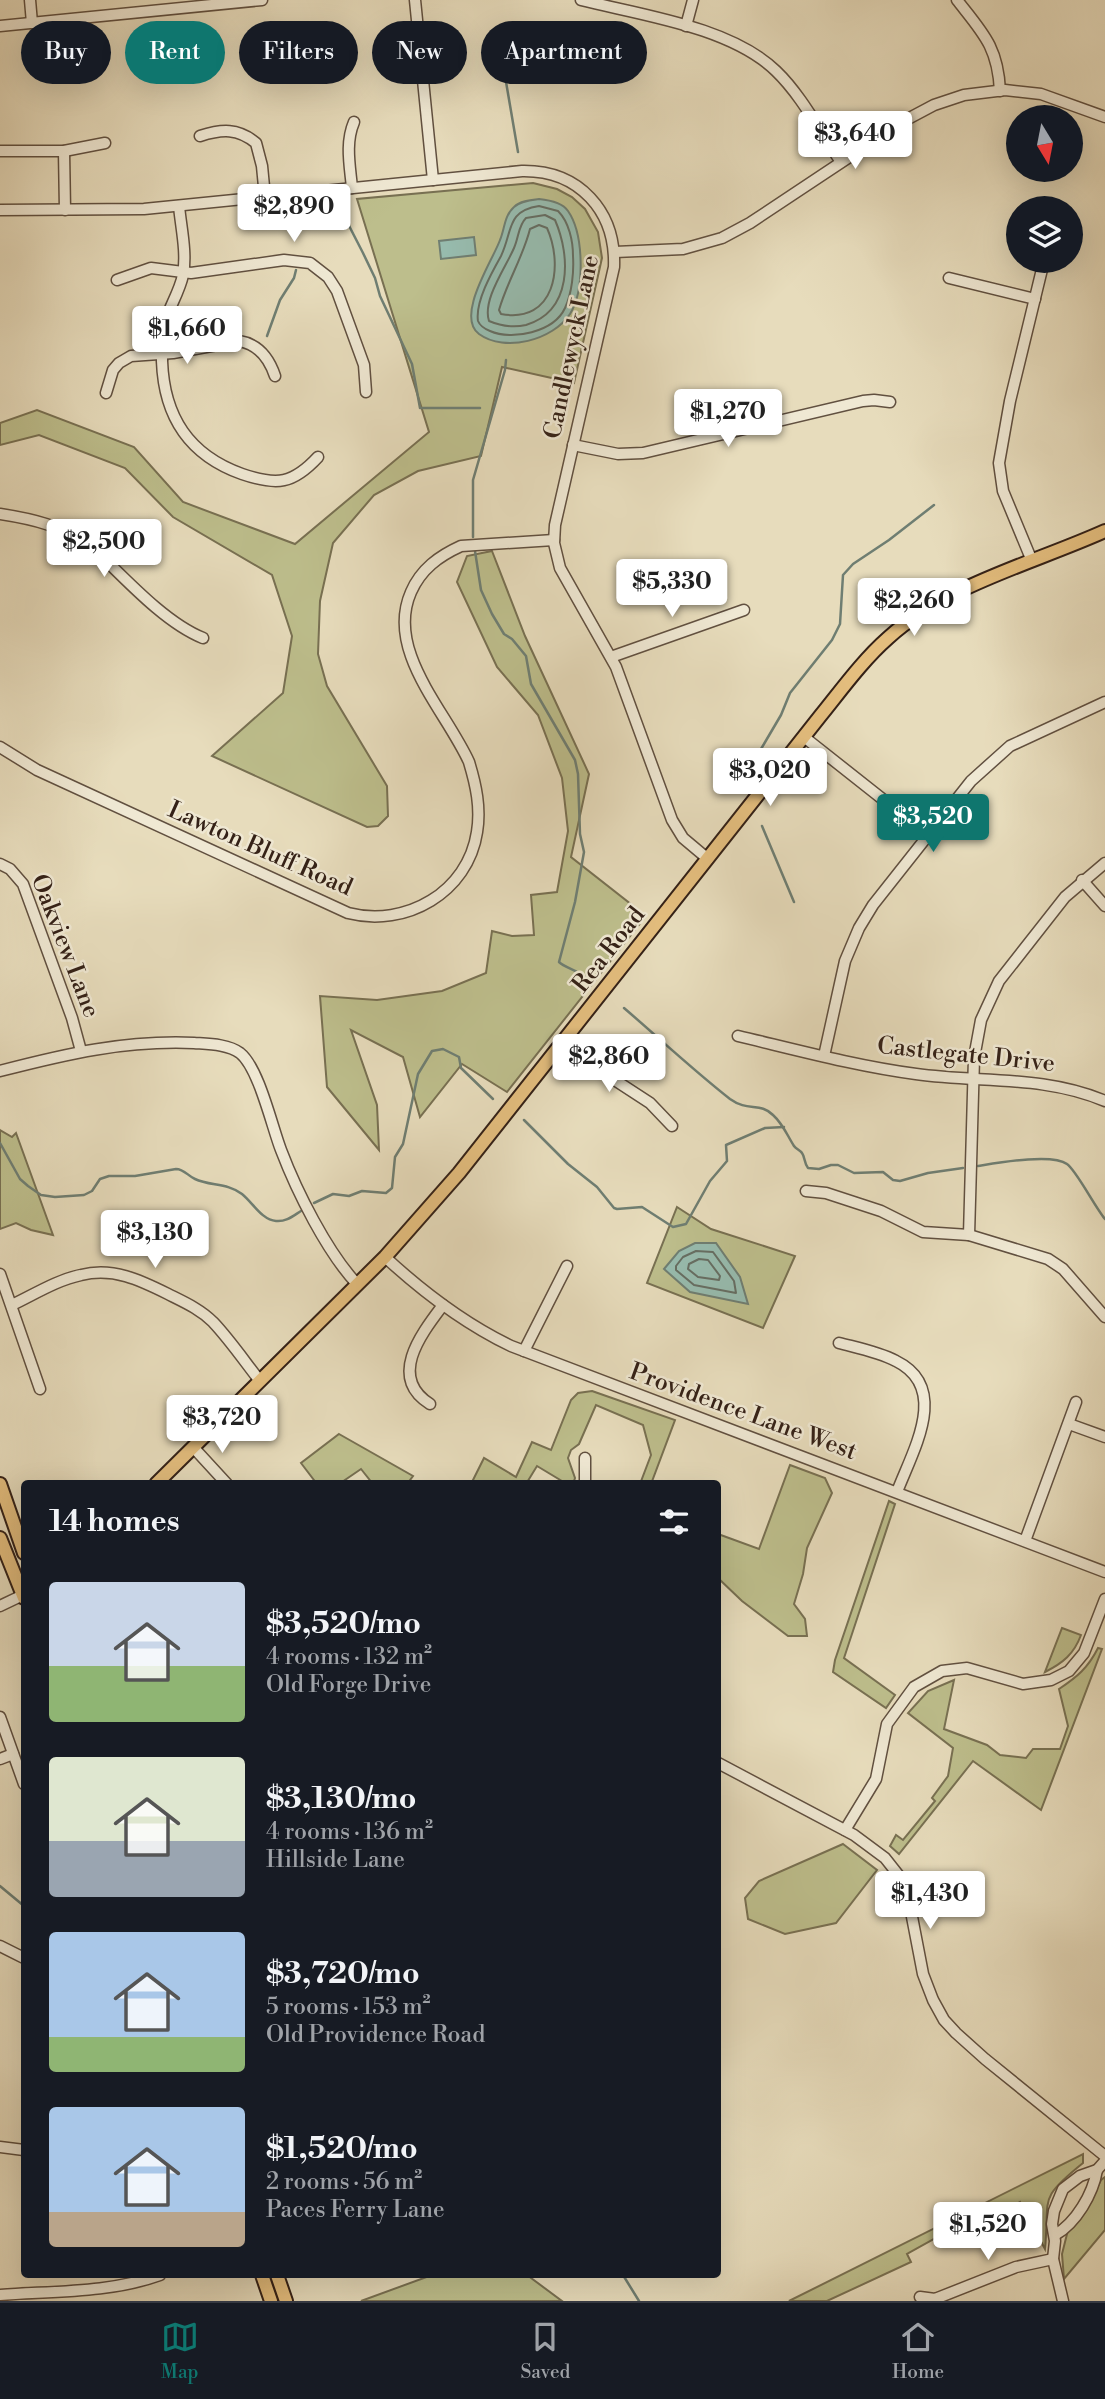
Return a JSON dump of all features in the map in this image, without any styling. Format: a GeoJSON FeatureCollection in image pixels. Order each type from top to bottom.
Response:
{"type":"FeatureCollection","features":[{"type":"Feature","properties":{"kind":"main road","name":"Rea Road"},"geometry":{"type":"LineString","coordinates":[[160,1480],[385,1257],[459,1173],[708,859],[794,759],[804,737],[872,653],[908,621],[937,604],[1105,531]]}},
{"type":"Feature","properties":{"kind":"main road"},"geometry":{"type":"LineString","coordinates":[[0,1484],[21,1544]]}},
{"type":"Feature","properties":{"kind":"main road"},"geometry":{"type":"LineString","coordinates":[[0,1538],[21,1589]]}},
{"type":"Feature","properties":{"kind":"main road"},"geometry":{"type":"LineString","coordinates":[[263,2278],[271,2301]]}},
{"type":"Feature","properties":{"kind":"main road"},"geometry":{"type":"LineString","coordinates":[[278,2278],[286,2301]]}},
{"type":"Feature","properties":{"kind":"street"},"geometry":{"type":"LineString","coordinates":[[30,0],[32,21]]}},
{"type":"Feature","properties":{"kind":"street"},"geometry":{"type":"LineString","coordinates":[[52,21],[262,0]]}},
{"type":"Feature","properties":{"kind":"street"},"geometry":{"type":"LineString","coordinates":[[415,0],[433,180]]}},
{"type":"Feature","properties":{"kind":"street"},"geometry":{"type":"LineString","coordinates":[[581,0],[686,26],[737,44],[770,65],[796,95],[841,162]]}},
{"type":"Feature","properties":{"kind":"street"},"geometry":{"type":"LineString","coordinates":[[686,26],[693,0]]}},
{"type":"Feature","properties":{"kind":"street"},"geometry":{"type":"LineString","coordinates":[[957,0],[992,48],[999,69],[1000,91]]}},
{"type":"Feature","properties":{"kind":"street"},"geometry":{"type":"LineString","coordinates":[[0,26],[21,24]]}},
{"type":"Feature","properties":{"kind":"street"},"geometry":{"type":"LineString","coordinates":[[614,252],[683,249],[722,238],[750,223],[902,122],[934,104],[964,95],[1000,91],[1041,94],[1105,117]]}},
{"type":"Feature","properties":{"kind":"street"},"geometry":{"type":"LineString","coordinates":[[352,188],[348,148],[349,134],[354,122]]}},
{"type":"Feature","properties":{"kind":"street"},"geometry":{"type":"LineString","coordinates":[[200,136],[216,131],[237,131],[256,143],[262,166],[265,197]]}},
{"type":"Feature","properties":{"kind":"street"},"geometry":{"type":"LineString","coordinates":[[0,151],[64,151],[105,143]]}},
{"type":"Feature","properties":{"kind":"street"},"geometry":{"type":"LineString","coordinates":[[64,151],[65,210]]}},
{"type":"Feature","properties":{"kind":"street","name":"Candlewyck Lane"},"geometry":{"type":"LineString","coordinates":[[0,210],[144,209],[522,171],[539,171],[560,177],[580,188],[601,210],[610,230],[614,267],[554,540],[560,568],[611,657],[629,698],[677,830],[708,859]]}},
{"type":"Feature","properties":{"kind":"street"},"geometry":{"type":"LineString","coordinates":[[179,206],[183,272],[163,328],[162,354],[167,402],[183,432],[196,447],[243,474],[278,482],[294,478],[318,457]]}},
{"type":"Feature","properties":{"kind":"street"},"geometry":{"type":"LineString","coordinates":[[117,280],[146,269],[203,272],[284,260],[299,260],[320,269],[337,291],[364,365],[366,392]]}},
{"type":"Feature","properties":{"kind":"street"},"geometry":{"type":"LineString","coordinates":[[1032,561],[1003,491],[999,463],[1007,414],[1041,273]]}},
{"type":"Feature","properties":{"kind":"street"},"geometry":{"type":"LineString","coordinates":[[948,278],[1035,299]]}},
{"type":"Feature","properties":{"kind":"street"},"geometry":{"type":"LineString","coordinates":[[106,393],[111,374],[122,360],[135,355],[162,354],[230,342],[248,343],[260,349],[275,376]]}},
{"type":"Feature","properties":{"kind":"street"},"geometry":{"type":"LineString","coordinates":[[573,444],[631,455],[863,401],[890,402]]}},
{"type":"Feature","properties":{"kind":"street"},"geometry":{"type":"LineString","coordinates":[[0,514],[47,523],[75,535],[89,544],[170,620],[189,633],[203,638]]}},
{"type":"Feature","properties":{"kind":"street","name":"Lawton Bluff Road"},"geometry":{"type":"LineString","coordinates":[[0,747],[49,775],[348,913],[379,917],[415,910],[442,893],[459,876],[474,848],[479,818],[478,800],[469,762],[408,650],[404,628],[408,600],[418,579],[429,566],[441,556],[461,546],[554,540]]}},
{"type":"Feature","properties":{"kind":"street"},"geometry":{"type":"LineString","coordinates":[[611,657],[744,610]]}},
{"type":"Feature","properties":{"kind":"street"},"geometry":{"type":"LineString","coordinates":[[824,1056],[839,985],[853,939],[873,905],[971,781],[1010,746],[1105,702]]}},
{"type":"Feature","properties":{"kind":"street"},"geometry":{"type":"LineString","coordinates":[[804,737],[929,835]]}},
{"type":"Feature","properties":{"kind":"street"},"geometry":{"type":"LineString","coordinates":[[969,1235],[976,1040],[985,1010],[993,990],[1065,897],[1105,863]]}},
{"type":"Feature","properties":{"kind":"street","name":"Oakview Lane"},"geometry":{"type":"LineString","coordinates":[[0,864],[10,869],[23,884],[72,1018],[81,1051]]}},
{"type":"Feature","properties":{"kind":"street"},"geometry":{"type":"LineString","coordinates":[[1082,880],[1105,906]]}},
{"type":"Feature","properties":{"kind":"street","name":"Castlegate Drive"},"geometry":{"type":"LineString","coordinates":[[738,1036],[908,1073],[1041,1083],[1077,1090],[1105,1101]]}},
{"type":"Feature","properties":{"kind":"street"},"geometry":{"type":"LineString","coordinates":[[0,1071],[81,1051],[129,1044],[189,1043],[234,1049],[243,1056],[259,1087],[297,1186],[340,1264],[357,1284]]}},
{"type":"Feature","properties":{"kind":"street"},"geometry":{"type":"LineString","coordinates":[[561,1045],[650,1103],[672,1126]]}},
{"type":"Feature","properties":{"kind":"street"},"geometry":{"type":"LineString","coordinates":[[806,1191],[826,1193],[869,1207],[923,1232],[969,1235],[1057,1263],[1105,1317]]}},
{"type":"Feature","properties":{"kind":"street","name":"Providence Lane West"},"geometry":{"type":"LineString","coordinates":[[385,1257],[443,1305],[489,1335],[524,1351],[1105,1572]]}},
{"type":"Feature","properties":{"kind":"street"},"geometry":{"type":"LineString","coordinates":[[524,1351],[567,1266]]}},
{"type":"Feature","properties":{"kind":"street"},"geometry":{"type":"LineString","coordinates":[[0,1273],[40,1389]]}},
{"type":"Feature","properties":{"kind":"street"},"geometry":{"type":"LineString","coordinates":[[12,1305],[61,1281],[83,1274],[126,1275],[200,1311],[213,1322],[260,1381]]}},
{"type":"Feature","properties":{"kind":"street"},"geometry":{"type":"LineString","coordinates":[[430,1404],[419,1397],[411,1383],[412,1352],[419,1336],[443,1305]]}},
{"type":"Feature","properties":{"kind":"street"},"geometry":{"type":"LineString","coordinates":[[839,1343],[898,1362],[913,1373],[921,1388],[926,1404],[924,1423],[897,1492]]}},
{"type":"Feature","properties":{"kind":"street"},"geometry":{"type":"LineString","coordinates":[[1025,1541],[1076,1402]]}},
{"type":"Feature","properties":{"kind":"street"},"geometry":{"type":"LineString","coordinates":[[1069,1424],[1105,1437]]}},
{"type":"Feature","properties":{"kind":"street"},"geometry":{"type":"LineString","coordinates":[[193,1447],[223,1480]]}},
{"type":"Feature","properties":{"kind":"street"},"geometry":{"type":"LineString","coordinates":[[585,1458],[585,1480]]}},
{"type":"Feature","properties":{"kind":"street"},"geometry":{"type":"LineString","coordinates":[[0,1606],[21,1597]]}},
{"type":"Feature","properties":{"kind":"street"},"geometry":{"type":"LineString","coordinates":[[845,1830],[876,1779],[887,1724],[914,1687],[942,1671],[967,1668],[1023,1684],[1051,1680],[1069,1671],[1084,1653],[1105,1599]]}},
{"type":"Feature","properties":{"kind":"street"},"geometry":{"type":"LineString","coordinates":[[0,1717],[21,1776]]}},
{"type":"Feature","properties":{"kind":"street"},"geometry":{"type":"LineString","coordinates":[[0,1759],[13,1754]]}},
{"type":"Feature","properties":{"kind":"street"},"geometry":{"type":"LineString","coordinates":[[721,1765],[845,1830],[877,1851],[900,1878],[912,1910],[926,1984],[949,2026],[1105,2158],[1097,2170],[1095,2182],[1074,2218],[1055,2235]]}},
{"type":"Feature","properties":{"kind":"street"},"geometry":{"type":"LineString","coordinates":[[0,1946],[21,1956]]}},
{"type":"Feature","properties":{"kind":"street"},"geometry":{"type":"LineString","coordinates":[[0,2147],[21,2150]]}},
{"type":"Feature","properties":{"kind":"street"},"geometry":{"type":"LineString","coordinates":[[1063,2301],[1053,2259],[1054,2211],[1063,2189],[1080,2176],[1097,2170]]}},
{"type":"Feature","properties":{"kind":"street"},"geometry":{"type":"LineString","coordinates":[[920,2297],[935,2299],[1016,2267],[1053,2259]]}},
{"type":"Feature","properties":{"kind":"street"},"geometry":{"type":"LineString","coordinates":[[0,2295],[109,2287],[150,2278]]}},
{"type":"Feature","properties":{"kind":"green space"},"geometry":{"type":"Polygon","coordinates":[[[533,183],[557,189],[572,197],[585,209],[598,232],[602,258],[574,383],[502,367],[481,456],[418,471],[374,495],[333,543],[320,601],[318,654],[327,686],[387,786],[388,816],[378,826],[367,827],[212,756],[283,693],[292,636],[272,575],[173,517],[125,468],[39,435],[0,445],[0,423],[37,410],[134,447],[183,502],[295,544],[429,432],[357,199],[533,183]]]}},
{"type":"Feature","properties":{"kind":"green space"},"geometry":{"type":"Polygon","coordinates":[[[492,551],[525,636],[589,774],[571,857],[646,916],[507,1092],[462,1064],[420,1117],[403,1057],[351,1030],[377,1105],[379,1150],[327,1087],[320,996],[377,1000],[442,991],[486,973],[492,931],[512,936],[534,935],[531,895],[557,892],[568,831],[562,778],[538,715],[497,667],[457,582],[467,556],[492,551]]]}},
{"type":"Feature","properties":{"kind":"green space"},"geometry":{"type":"Polygon","coordinates":[[[0,1130],[12,1137],[16,1133],[53,1235],[16,1223],[0,1229],[0,1130]]]}},
{"type":"Feature","properties":{"kind":"green space"},"geometry":{"type":"Polygon","coordinates":[[[677,1207],[711,1229],[795,1256],[763,1328],[647,1283],[677,1207]]]}},
{"type":"Feature","properties":{"kind":"green space"},"geometry":{"type":"Polygon","coordinates":[[[592,1391],[675,1420],[652,1480],[642,1480],[651,1455],[643,1425],[596,1405],[579,1444],[571,1450],[568,1458],[574,1480],[560,1480],[537,1466],[528,1480],[473,1480],[484,1458],[516,1477],[532,1442],[551,1450],[571,1400],[578,1393],[592,1391]]]}},
{"type":"Feature","properties":{"kind":"green space"},"geometry":{"type":"Polygon","coordinates":[[[339,1434],[413,1476],[410,1480],[370,1480],[361,1469],[345,1480],[314,1480],[301,1463],[339,1434]]]}},
{"type":"Feature","properties":{"kind":"green space"},"geometry":{"type":"Polygon","coordinates":[[[790,1465],[825,1478],[832,1493],[807,1548],[794,1604],[805,1619],[807,1636],[788,1636],[742,1601],[721,1581],[721,1535],[759,1549],[790,1465]]]}},
{"type":"Feature","properties":{"kind":"green space"},"geometry":{"type":"Polygon","coordinates":[[[889,1501],[895,1504],[844,1658],[895,1695],[886,1708],[833,1672],[889,1501]]]}},
{"type":"Feature","properties":{"kind":"green space"},"geometry":{"type":"Polygon","coordinates":[[[1062,1628],[1081,1635],[1067,1657],[1045,1672],[1062,1628]]]}},
{"type":"Feature","properties":{"kind":"green space"},"geometry":{"type":"Polygon","coordinates":[[[1098,1648],[1102,1649],[1041,1810],[973,1761],[899,1854],[890,1846],[896,1835],[903,1840],[935,1801],[932,1798],[948,1776],[953,1748],[908,1713],[928,1691],[954,1680],[944,1729],[987,1745],[1000,1755],[1026,1758],[1033,1749],[1060,1749],[1068,1726],[1059,1689],[1082,1672],[1098,1648]]]}},
{"type":"Feature","properties":{"kind":"green space"},"geometry":{"type":"Polygon","coordinates":[[[843,1844],[877,1870],[836,1923],[785,1934],[748,1919],[745,1898],[759,1881],[843,1844]]]}},
{"type":"Feature","properties":{"kind":"green space"},"geometry":{"type":"Polygon","coordinates":[[[1083,2154],[1083,2163],[1058,2185],[1049,2200],[1045,2249],[1020,2202],[957,2239],[952,2229],[907,2254],[911,2262],[827,2301],[789,2301],[1083,2154]]]}},
{"type":"Feature","properties":{"kind":"green space"},"geometry":{"type":"Polygon","coordinates":[[[1105,2177],[1105,2230],[1064,2279],[1062,2254],[1068,2230],[1085,2212],[1105,2177]]]}},
{"type":"Feature","properties":{"kind":"green space"},"geometry":{"type":"Polygon","coordinates":[[[424,2278],[531,2278],[562,2301],[361,2301],[424,2278]]]}},
{"type":"Feature","properties":{"kind":"water"},"geometry":{"type":"Polygon","coordinates":[[[539,199],[562,205],[573,221],[581,262],[575,304],[562,323],[541,337],[515,343],[490,340],[479,334],[473,326],[473,302],[500,240],[506,218],[519,203],[539,199]]]}},
{"type":"Feature","properties":{"kind":"water"},"geometry":{"type":"Polygon","coordinates":[[[474,237],[476,255],[441,259],[439,241],[474,237]]]}},
{"type":"Feature","properties":{"kind":"water"},"geometry":{"type":"Polygon","coordinates":[[[695,1243],[716,1243],[740,1277],[748,1304],[690,1292],[664,1269],[679,1251],[695,1243]]]}},
{"type":"Feature","properties":{"kind":"waterway"},"geometry":{"type":"LineString","coordinates":[[506,84],[518,152]]}},
{"type":"Feature","properties":{"kind":"waterway"},"geometry":{"type":"LineString","coordinates":[[309,223],[331,221],[343,214],[375,278],[380,296],[412,364],[420,408],[480,408]]}},
{"type":"Feature","properties":{"kind":"waterway"},"geometry":{"type":"LineString","coordinates":[[267,336],[280,300],[296,270]]}},
{"type":"Feature","properties":{"kind":"waterway"},"geometry":{"type":"LineString","coordinates":[[473,537],[473,480],[506,360]]}},
{"type":"Feature","properties":{"kind":"waterway"},"geometry":{"type":"LineString","coordinates":[[758,763],[761,749],[781,715],[790,693],[832,640],[840,624],[843,575],[853,564],[934,505]]}},
{"type":"Feature","properties":{"kind":"waterway"},"geometry":{"type":"LineString","coordinates":[[475,551],[481,590],[492,614],[504,634],[512,639],[526,656],[531,684],[575,760],[580,834],[584,852],[575,902],[559,962],[588,979]]}},
{"type":"Feature","properties":{"kind":"waterway"},"geometry":{"type":"LineString","coordinates":[[762,826],[794,902]]}},
{"type":"Feature","properties":{"kind":"waterway"},"geometry":{"type":"LineString","coordinates":[[624,1008],[730,1099],[742,1105],[763,1109],[773,1115],[794,1146],[802,1153],[808,1168],[838,1165],[854,1173],[883,1172],[893,1180],[900,1181],[928,1173],[963,1168]]}},
{"type":"Feature","properties":{"kind":"waterway"},"geometry":{"type":"LineString","coordinates":[[314,1203],[333,1194],[349,1196],[362,1191],[386,1193],[392,1188],[395,1157],[403,1144],[418,1074],[432,1051],[443,1049],[459,1057],[461,1068],[493,1099]]}},
{"type":"Feature","properties":{"kind":"waterway"},"geometry":{"type":"LineString","coordinates":[[524,1120],[568,1164],[597,1187],[614,1208],[642,1207],[673,1227],[686,1224],[710,1181],[727,1161],[726,1145],[765,1128],[784,1127]]}},
{"type":"Feature","properties":{"kind":"waterway"},"geometry":{"type":"LineString","coordinates":[[0,1143],[20,1179],[41,1195],[84,1195],[92,1191],[100,1179],[109,1176],[135,1176],[176,1169],[201,1181],[237,1190],[271,1220],[283,1221],[301,1211]]}},
{"type":"Feature","properties":{"kind":"waterway"},"geometry":{"type":"LineString","coordinates":[[978,1166],[1024,1160],[1060,1161],[1071,1168],[1105,1219]]}},
{"type":"Feature","properties":{"kind":"waterway"},"geometry":{"type":"LineString","coordinates":[[0,1886],[21,1904]]}},
{"type":"Feature","properties":{"kind":"waterway"},"geometry":{"type":"LineString","coordinates":[[625,2278],[639,2301]]}}]}
